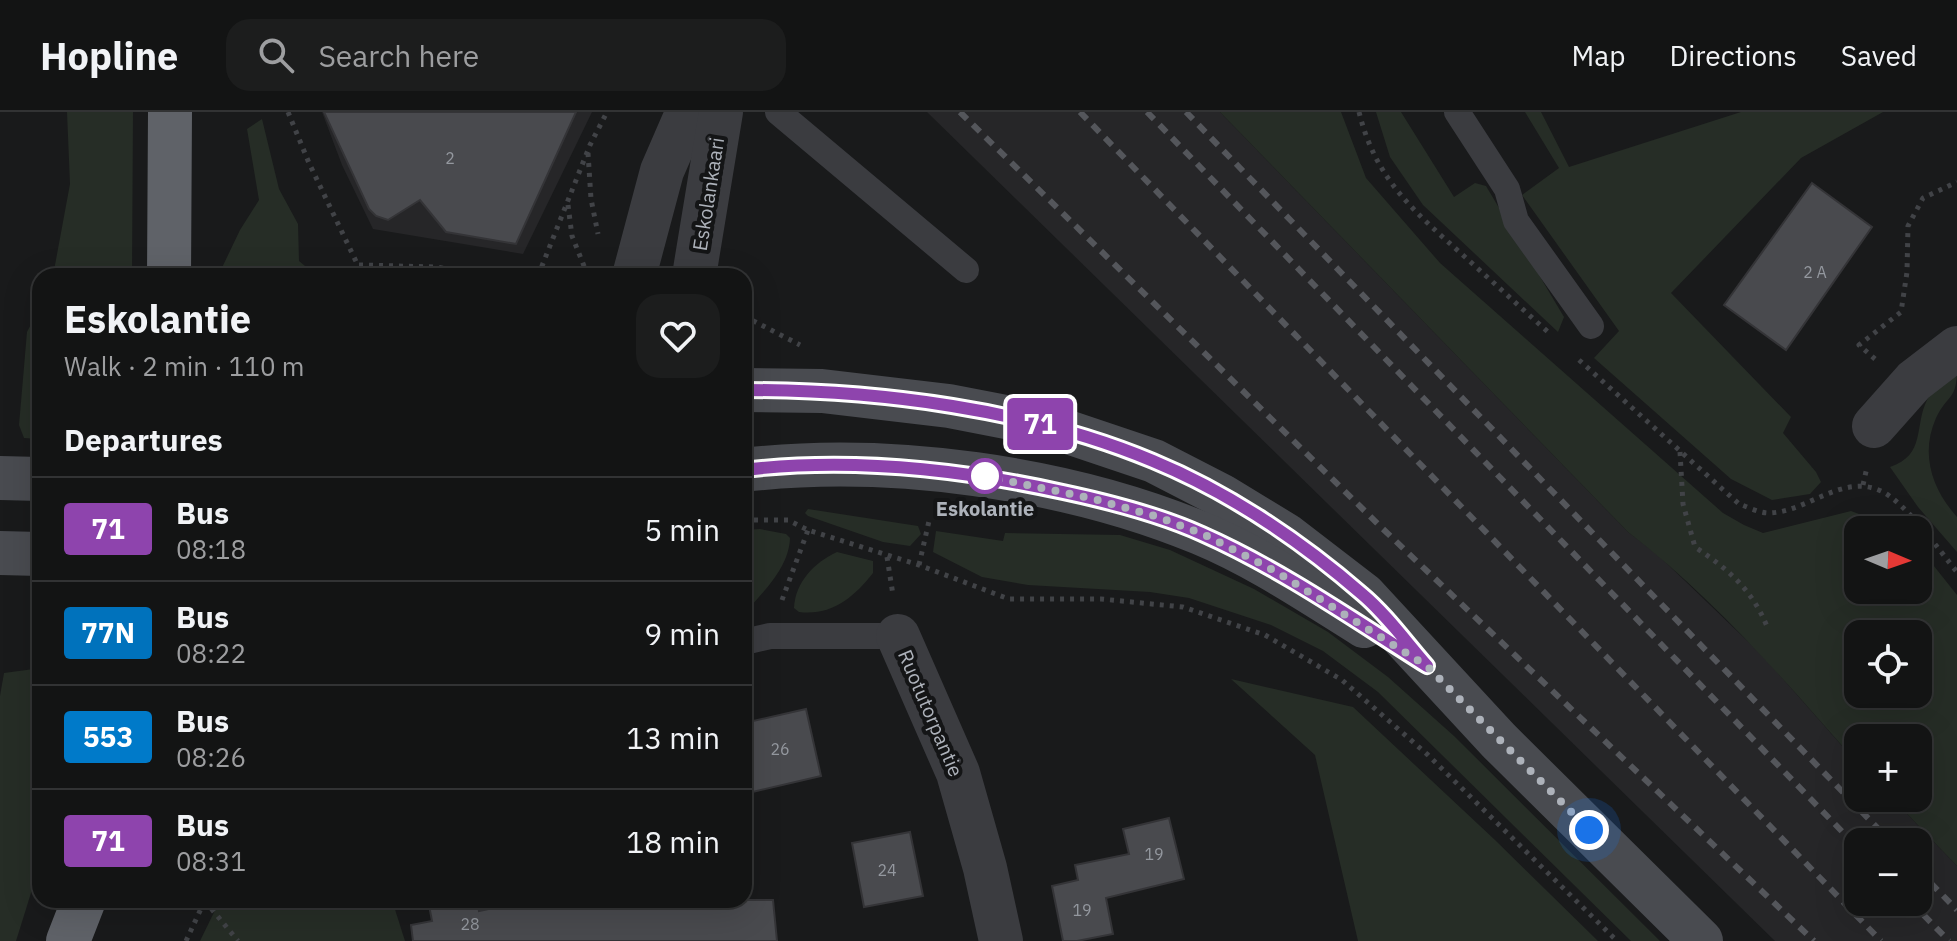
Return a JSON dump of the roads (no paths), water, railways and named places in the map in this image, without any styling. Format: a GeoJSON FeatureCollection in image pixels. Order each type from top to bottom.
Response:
{"type":"FeatureCollection","features":[{"type":"Feature","properties":{"kind":"highway"},"geometry":{"type":"LineString","coordinates":[[170,112],[171,268]]}},
{"type":"Feature","properties":{"kind":"highway"},"geometry":{"type":"LineString","coordinates":[[68,941],[81,908]]}},
{"type":"Feature","properties":{"kind":"main road"},"geometry":{"type":"LineString","coordinates":[[752,390],[822,391],[949,406],[1047,425],[1154,461],[1222,496],[1286,535],[1364,595],[1499,741],[1701,941]]}},
{"type":"Feature","properties":{"kind":"main road"},"geometry":{"type":"LineString","coordinates":[[752,469],[790,465],[883,466],[982,475],[1094,499],[1158,517],[1203,534],[1275,571],[1427,666]]}},
{"type":"Feature","properties":{"kind":"main road"},"geometry":{"type":"LineString","coordinates":[[0,478],[32,479]]}},
{"type":"Feature","properties":{"kind":"street","name":"Eskolankaari"},"geometry":{"type":"LineString","coordinates":[[636,268],[662,171],[685,118],[691,112]]}},
{"type":"Feature","properties":{"kind":"street","name":"Eskolankaari"},"geometry":{"type":"LineString","coordinates":[[695,268],[721,112]]}},
{"type":"Feature","properties":{"kind":"street"},"geometry":{"type":"LineString","coordinates":[[1874,426],[1914,381],[1957,348]]}},
{"type":"Feature","properties":{"kind":"street","name":"Ruotutorpantie"},"geometry":{"type":"LineString","coordinates":[[898,636],[958,773],[985,868],[1001,941]]}},
{"type":"Feature","properties":{"kind":"lane"},"geometry":{"type":"LineString","coordinates":[[778,112],[966,270]]}},
{"type":"Feature","properties":{"kind":"lane"},"geometry":{"type":"LineString","coordinates":[[1457,112],[1507,189],[1516,221],[1591,326]]}},
{"type":"Feature","properties":{"kind":"lane","name":"Ruotutorpantie"},"geometry":{"type":"LineString","coordinates":[[752,640],[770,636],[898,636]]}},
{"type":"Feature","properties":{"kind":"railway"},"geometry":{"type":"LineString","coordinates":[[960,112],[1383,529],[1814,941]]}},
{"type":"Feature","properties":{"kind":"railway"},"geometry":{"type":"LineString","coordinates":[[1080,112],[1881,941]]}},
{"type":"Feature","properties":{"kind":"railway"},"geometry":{"type":"LineString","coordinates":[[1147,112],[1844,834]]}},
{"type":"Feature","properties":{"kind":"railway"},"geometry":{"type":"LineString","coordinates":[[1186,112],[1877,828]]}},
{"type":"Feature","properties":{"kind":"railway"},"geometry":{"type":"LineString","coordinates":[[1932,884],[1957,910]]}},
{"type":"Feature","properties":{"kind":"railway"},"geometry":{"type":"LineString","coordinates":[[1925,916],[1949,941]]}},
{"type":"Feature","properties":{"kind":"place","name":"Eskolantie"},"geometry":{"type":"Point","coordinates":[985,476]}}]}
